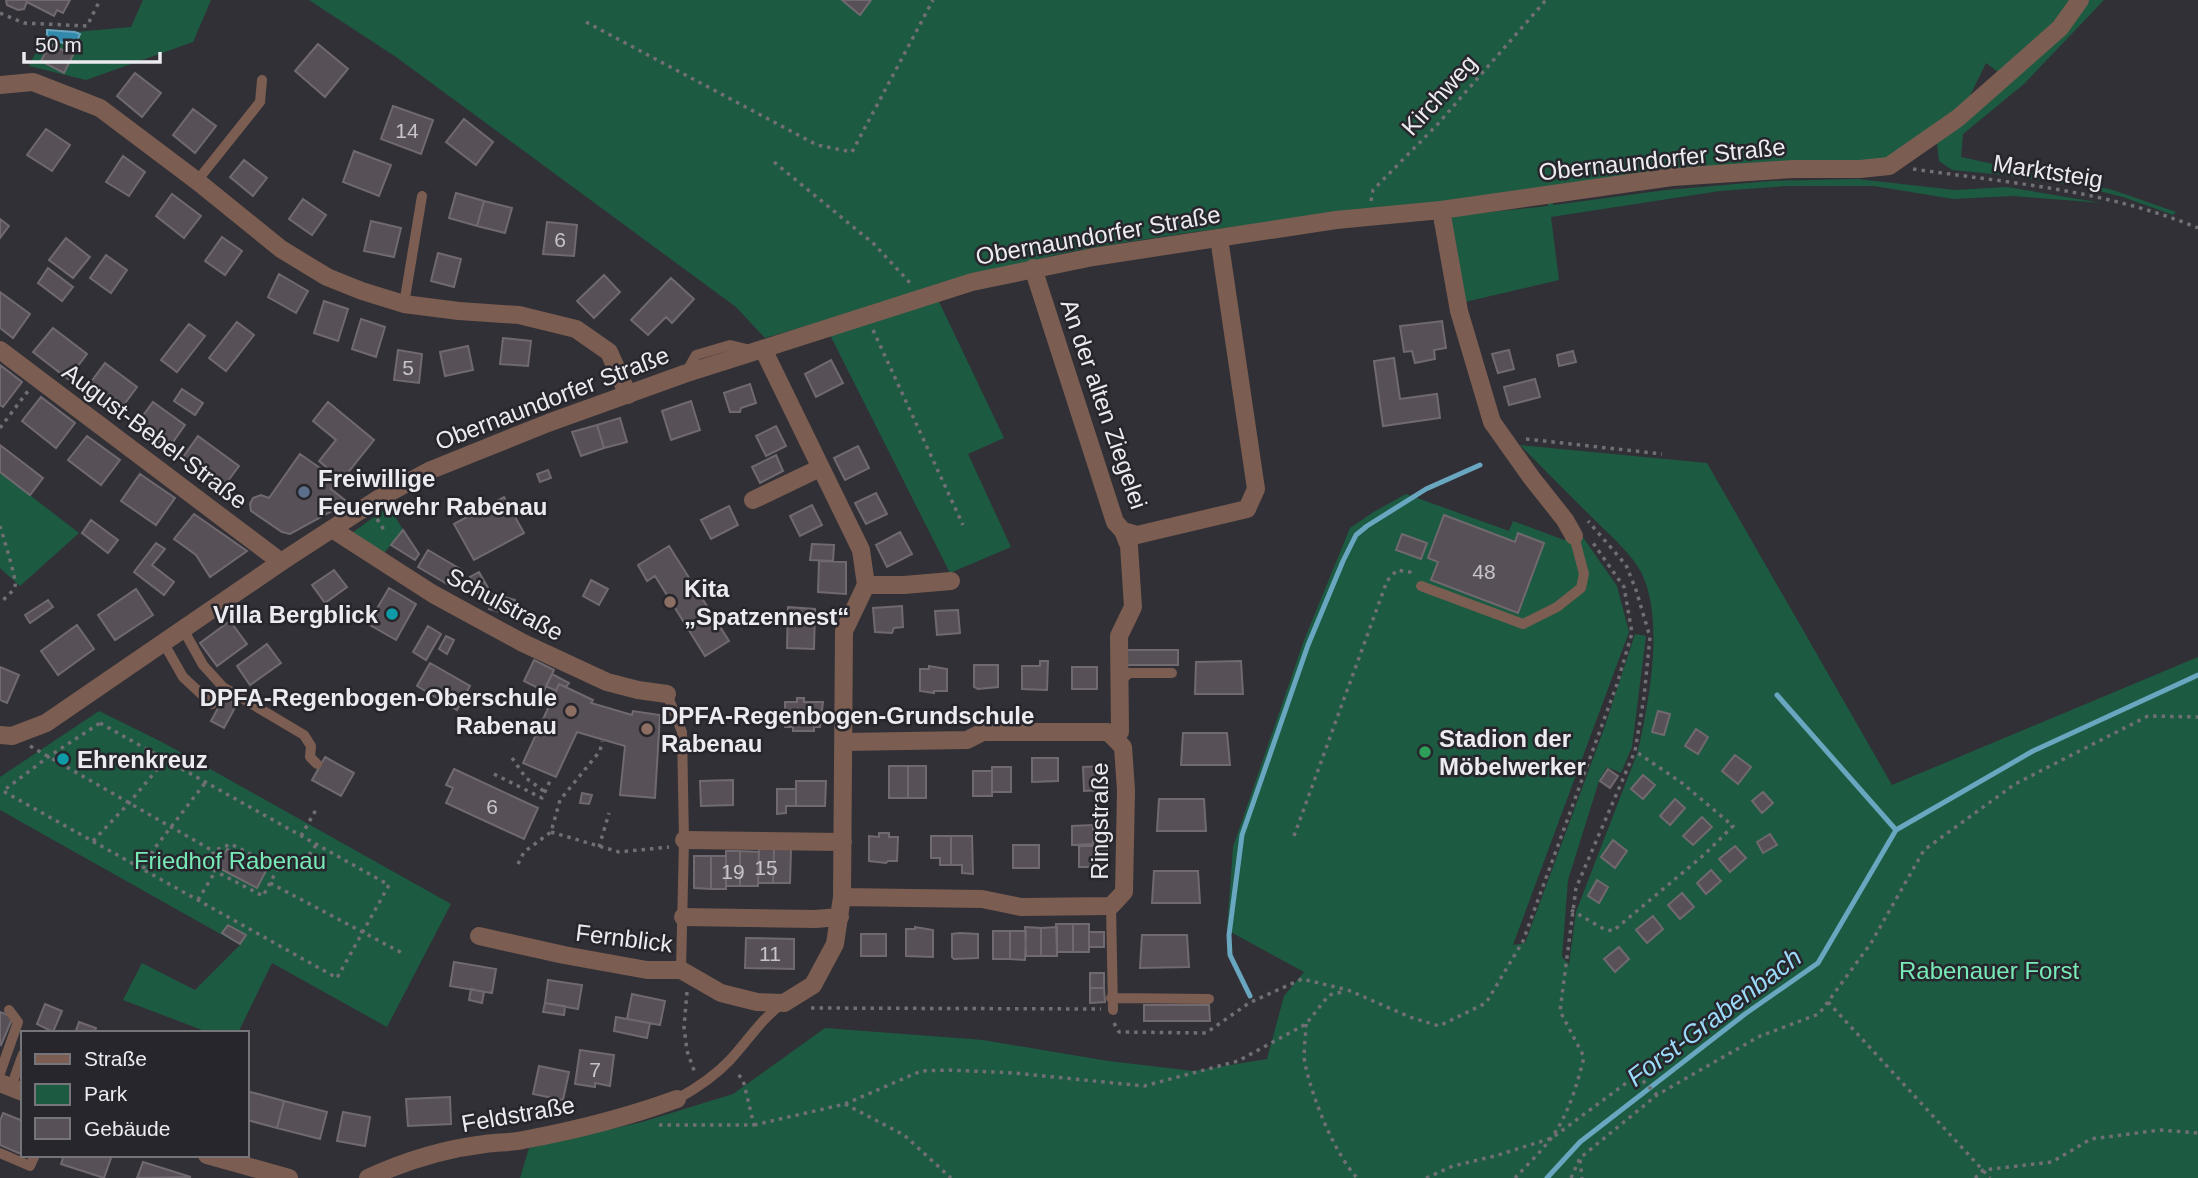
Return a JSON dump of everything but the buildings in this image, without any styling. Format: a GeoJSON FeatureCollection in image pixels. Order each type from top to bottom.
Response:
{"type":"FeatureCollection","features":[{"type":"Feature","properties":{"kind":"street","name":"Obernaundorfer Straße"},"geometry":{"type":"LineString","coordinates":[[4,735],[46,723],[281,562],[381,497],[431,470],[548,423],[684,374],[972,282],[1033,268],[1219,238],[1672,177],[1889,166],[1958,118],[2060,28],[2080,0]]}},
{"type":"Feature","properties":{"kind":"street"},"geometry":{"type":"LineString","coordinates":[[0,85],[33,82],[100,108],[281,249],[327,277],[362,292],[404,304],[519,315],[576,329],[609,352],[628,395]]}},
{"type":"Feature","properties":{"kind":"street"},"geometry":{"type":"LineString","coordinates":[[1441,210],[1459,311],[1492,422],[1531,477],[1581,536]]}},
{"type":"Feature","properties":{"kind":"street","name":"An der alten Ziegelei"},"geometry":{"type":"LineString","coordinates":[[1033,268],[1115,522],[1123,531],[1137,535],[1247,509],[1256,489],[1219,238]]}},
{"type":"Feature","properties":{"kind":"street","name":"August-Bebel-Straße"},"geometry":{"type":"LineString","coordinates":[[0,350],[281,562]]}},
{"type":"Feature","properties":{"kind":"street"},"geometry":{"type":"LineString","coordinates":[[759,350],[861,550],[866,585],[844,632],[842,897],[835,944],[813,985],[784,1003]]}},
{"type":"Feature","properties":{"kind":"street"},"geometry":{"type":"LineString","coordinates":[[753,499],[820,468]]}},
{"type":"Feature","properties":{"kind":"street","name":"Schulstraße"},"geometry":{"type":"LineString","coordinates":[[332,529],[433,594],[523,643],[607,682],[667,694]]}},
{"type":"Feature","properties":{"kind":"street"},"geometry":{"type":"LineString","coordinates":[[1117,736],[1119,636],[1133,607],[1129,546],[1123,531]]}},
{"type":"Feature","properties":{"kind":"street"},"geometry":{"type":"LineString","coordinates":[[866,585],[904,585],[951,580]]}},
{"type":"Feature","properties":{"kind":"street","name":"Ringstraße"},"geometry":{"type":"LineString","coordinates":[[842,897],[982,899],[1021,907],[1111,906],[1124,892],[1126,790],[1123,747],[1117,736],[1108,733],[983,732],[967,740],[844,741]]}},
{"type":"Feature","properties":{"kind":"street"},"geometry":{"type":"LineString","coordinates":[[684,843],[843,842]]}},
{"type":"Feature","properties":{"kind":"street"},"geometry":{"type":"LineString","coordinates":[[683,917],[840,917]]}},
{"type":"Feature","properties":{"kind":"street","name":"Fernblick"},"geometry":{"type":"LineString","coordinates":[[479,936],[647,970],[681,970],[721,993],[757,1002],[784,1003]]}},
{"type":"Feature","properties":{"kind":"street","name":"Feldstraße"},"geometry":{"type":"LineString","coordinates":[[368,1178],[405,1161],[486,1143],[518,1141],[619,1120],[681,1097]]}},
{"type":"Feature","properties":{"kind":"street"},"geometry":{"type":"LineString","coordinates":[[214,1157],[289,1178]]}},
{"type":"Feature","properties":{"kind":"lane"},"geometry":{"type":"LineString","coordinates":[[197,181],[260,102],[261,80]]}},
{"type":"Feature","properties":{"kind":"lane"},"geometry":{"type":"LineString","coordinates":[[404,304],[422,196]]}},
{"type":"Feature","properties":{"kind":"lane"},"geometry":{"type":"LineString","coordinates":[[1421,586],[1523,624],[1558,607],[1581,588],[1584,574],[1581,536]]}},
{"type":"Feature","properties":{"kind":"lane"},"geometry":{"type":"LineString","coordinates":[[183,629],[203,665],[223,687],[304,735],[311,746],[310,757],[317,764]]}},
{"type":"Feature","properties":{"kind":"lane"},"geometry":{"type":"LineString","coordinates":[[163,642],[183,677],[212,704]]}},
{"type":"Feature","properties":{"kind":"lane"},"geometry":{"type":"LineString","coordinates":[[1117,736],[1124,728],[1123,679],[1129,673],[1172,673]]}},
{"type":"Feature","properties":{"kind":"lane"},"geometry":{"type":"LineString","coordinates":[[667,694],[682,732],[684,843],[681,970]]}},
{"type":"Feature","properties":{"kind":"lane"},"geometry":{"type":"LineString","coordinates":[[1111,906],[1113,1010]]}},
{"type":"Feature","properties":{"kind":"lane"},"geometry":{"type":"LineString","coordinates":[[1111,998],[1209,999]]}},
{"type":"Feature","properties":{"kind":"lane"},"geometry":{"type":"LineString","coordinates":[[681,1097],[703,1085],[728,1062],[771,1012],[784,1003]]}},
{"type":"Feature","properties":{"kind":"lane"},"geometry":{"type":"LineString","coordinates":[[8,1084],[18,1022],[9,1010]]}},
{"type":"Feature","properties":{"kind":"lane"},"geometry":{"type":"LineString","coordinates":[[8,1084],[21,1059]]}},
{"type":"Feature","properties":{"kind":"lane"},"geometry":{"type":"LineString","coordinates":[[0,1153],[30,1166],[34,1157]]}},
{"type":"Feature","properties":{"kind":"path"},"geometry":{"type":"LineString","coordinates":[[0,13],[24,23],[87,26],[100,0]]}},
{"type":"Feature","properties":{"kind":"path"},"geometry":{"type":"LineString","coordinates":[[586,22],[817,145],[852,152],[933,0]]}},
{"type":"Feature","properties":{"kind":"path","name":"Kirchweg"},"geometry":{"type":"LineString","coordinates":[[1367,217],[1373,190],[1436,126],[1546,0]]}},
{"type":"Feature","properties":{"kind":"path"},"geometry":{"type":"LineString","coordinates":[[774,162],[874,244],[922,298]]}},
{"type":"Feature","properties":{"kind":"path","name":"Marktsteig"},"geometry":{"type":"LineString","coordinates":[[1889,166],[2059,189],[2120,201],[2198,229]]}},
{"type":"Feature","properties":{"kind":"path"},"geometry":{"type":"LineString","coordinates":[[866,316],[963,525]]}},
{"type":"Feature","properties":{"kind":"path"},"geometry":{"type":"LineString","coordinates":[[0,428],[38,378]]}},
{"type":"Feature","properties":{"kind":"path"},"geometry":{"type":"LineString","coordinates":[[1507,442],[1517,439],[1662,454]]}},
{"type":"Feature","properties":{"kind":"path"},"geometry":{"type":"LineString","coordinates":[[1426,1178],[1452,1166],[1552,1138],[1572,1101],[1584,1057],[1560,1012],[1571,911],[1576,888],[1635,751],[1650,637],[1626,565],[1585,519]]}},
{"type":"Feature","properties":{"kind":"path"},"geometry":{"type":"LineString","coordinates":[[0,526],[16,582],[15,588],[0,603]]}},
{"type":"Feature","properties":{"kind":"path"},"geometry":{"type":"LineString","coordinates":[[784,1003],[800,1008],[841,1009],[1052,1007],[1113,1010],[1114,1024],[1119,1032],[1206,1033],[1250,1003],[1303,979],[1348,990],[1410,1017],[1439,1026],[1486,1003],[1523,941],[1601,732],[1632,633],[1624,587],[1581,536]]}},
{"type":"Feature","properties":{"kind":"path"},"geometry":{"type":"LineString","coordinates":[[1294,836],[1387,581],[1397,570],[1410,572],[1421,586]]}},
{"type":"Feature","properties":{"kind":"path"},"geometry":{"type":"LineString","coordinates":[[1571,1178],[1580,1158],[1657,1095],[1758,1037],[1819,1014],[1871,943],[1924,850],[2015,784],[2148,716],[2198,716]]}},
{"type":"Feature","properties":{"kind":"path"},"geometry":{"type":"LineString","coordinates":[[100,723],[165,760],[389,886],[337,978],[3,791],[100,723]]}},
{"type":"Feature","properties":{"kind":"path"},"geometry":{"type":"LineString","coordinates":[[4,735],[48,757],[213,851]]}},
{"type":"Feature","properties":{"kind":"path"},"geometry":{"type":"LineString","coordinates":[[518,864],[524,852],[551,832],[560,800],[600,751],[602,741]]}},
{"type":"Feature","properties":{"kind":"path"},"geometry":{"type":"LineString","coordinates":[[1571,911],[1613,931],[1733,827],[1682,783],[1635,751]]}},
{"type":"Feature","properties":{"kind":"path"},"geometry":{"type":"LineString","coordinates":[[512,758],[526,778],[545,792]]}},
{"type":"Feature","properties":{"kind":"path"},"geometry":{"type":"LineString","coordinates":[[93,841],[130,803],[165,760]]}},
{"type":"Feature","properties":{"kind":"path"},"geometry":{"type":"LineString","coordinates":[[494,774],[542,798],[550,781],[547,780]]}},
{"type":"Feature","properties":{"kind":"path"},"geometry":{"type":"LineString","coordinates":[[143,869],[154,849],[205,783]]}},
{"type":"Feature","properties":{"kind":"path"},"geometry":{"type":"LineString","coordinates":[[301,836],[317,808]]}},
{"type":"Feature","properties":{"kind":"path"},"geometry":{"type":"LineString","coordinates":[[599,847],[608,813]]}},
{"type":"Feature","properties":{"kind":"path"},"geometry":{"type":"LineString","coordinates":[[551,832],[620,852],[684,843]]}},
{"type":"Feature","properties":{"kind":"path"},"geometry":{"type":"LineString","coordinates":[[213,851],[231,844],[278,868]]}},
{"type":"Feature","properties":{"kind":"path"},"geometry":{"type":"LineString","coordinates":[[215,871],[263,896],[278,868],[306,859],[316,845]]}},
{"type":"Feature","properties":{"kind":"path"},"geometry":{"type":"LineString","coordinates":[[198,900],[215,871],[213,851]]}},
{"type":"Feature","properties":{"kind":"path"},"geometry":{"type":"LineString","coordinates":[[270,883],[404,954]]}},
{"type":"Feature","properties":{"kind":"path"},"geometry":{"type":"LineString","coordinates":[[681,970],[687,989],[684,1027],[687,1051],[696,1070],[693,1084],[681,1097]]}},
{"type":"Feature","properties":{"kind":"path"},"geometry":{"type":"LineString","coordinates":[[654,1125],[754,1125],[845,1104],[921,1071],[1014,1073],[1144,1086],[1238,1061],[1306,1024],[1329,995],[1348,990]]}},
{"type":"Feature","properties":{"kind":"path"},"geometry":{"type":"LineString","coordinates":[[1828,1002],[1990,1178]]}},
{"type":"Feature","properties":{"kind":"path"},"geometry":{"type":"LineString","coordinates":[[1306,1024],[1305,1066],[1325,1123],[1349,1169],[1357,1178]]}},
{"type":"Feature","properties":{"kind":"path"},"geometry":{"type":"LineString","coordinates":[[1515,1178],[1552,1138],[1637,1075],[1657,1095]]}},
{"type":"Feature","properties":{"kind":"path"},"geometry":{"type":"LineString","coordinates":[[743,1080],[754,1125]]}},
{"type":"Feature","properties":{"kind":"path"},"geometry":{"type":"LineString","coordinates":[[845,1104],[904,1135],[951,1178]]}},
{"type":"Feature","properties":{"kind":"path"},"geometry":{"type":"LineString","coordinates":[[1975,1178],[1983,1170],[2052,1162],[2091,1139],[2160,1130],[2198,1133]]}},
{"type":"Feature","properties":{"kind":"path"},"geometry":{"type":"LineString","coordinates":[[1580,1158],[1582,1178]]}},
{"type":"Feature","properties":{"kind":"green space"},"geometry":{"type":"Polygon","coordinates":[[[143,0],[211,0],[193,42],[86,80],[29,66],[45,34],[74,48],[79,35],[75,32],[131,27],[143,0]]]}},
{"type":"Feature","properties":{"kind":"green space"},"geometry":{"type":"Polygon","coordinates":[[[309,0],[2104,0],[2024,84],[1963,134],[1961,157],[2113,190],[2176,212],[2173,215],[2123,197],[2079,186],[1952,170],[1939,161],[1937,143],[1889,166],[1380,211],[1158,237],[1060,254],[932,287],[1004,438],[968,454],[1011,547],[950,573],[823,321],[765,338],[736,307],[396,57],[309,0]],[[1986,63],[1967,102],[1998,72],[1986,63]]]}},
{"type":"Feature","properties":{"kind":"green space"},"geometry":{"type":"Polygon","coordinates":[[[1857,179],[1955,190],[2007,187],[2102,203],[2013,196],[1953,199],[1874,186],[1786,186],[1720,191],[1551,217],[1559,280],[1465,302],[1447,225],[1453,216],[1548,206],[1547,196],[1554,205],[1666,190],[1771,181],[1857,179]]]}},
{"type":"Feature","properties":{"kind":"green space","name":"Rabenauer Forst"},"geometry":{"type":"Polygon","coordinates":[[[1520,445],[1707,463],[1892,785],[2198,657],[2198,1178],[520,1178],[529,1148],[642,1122],[733,1094],[825,1028],[983,1040],[1108,1061],[1194,1071],[1267,1059],[1284,996],[1304,972],[1227,930],[1233,847],[1303,643],[1350,528],[1406,494],[1509,531],[1513,521],[1564,540],[1580,533],[1617,586],[1629,632],[1513,945],[1525,943],[1605,726],[1635,634],[1646,636],[1632,747],[1621,773],[1607,767],[1599,781],[1568,880],[1562,957],[1569,964],[1576,912],[1638,751],[1653,660],[1652,613],[1648,591],[1633,559],[1520,445]]]}},
{"type":"Feature","properties":{"kind":"green space"},"geometry":{"type":"Polygon","coordinates":[[[0,472],[79,533],[20,586],[0,568],[0,472]]]}},
{"type":"Feature","properties":{"kind":"green space"},"geometry":{"type":"Polygon","coordinates":[[[389,506],[403,530],[384,553],[352,533],[389,506]]]}},
{"type":"Feature","properties":{"kind":"green space","name":"Friedhof Rabenau"},"geometry":{"type":"Polygon","coordinates":[[[99,711],[162,742],[451,904],[387,1027],[272,963],[239,1031],[205,1031],[123,1000],[142,963],[195,990],[240,945],[0,810],[0,777],[99,711]]]}},
{"type":"Feature","properties":{"kind":"water"},"geometry":{"type":"Polygon","coordinates":[[[47,30],[80,34],[74,48],[47,36],[47,30]]]}},
{"type":"Feature","properties":{"kind":"waterway"},"geometry":{"type":"LineString","coordinates":[[1250,996],[1230,955],[1229,935],[1242,835],[1308,645],[1343,561],[1356,535],[1367,526],[1426,489],[1480,465]]}},
{"type":"Feature","properties":{"kind":"waterway","name":"Forst-Grabenbach"},"geometry":{"type":"LineString","coordinates":[[1547,1178],[1580,1142],[1745,1014],[1818,963],[1896,830],[2033,751],[2198,675]]}},
{"type":"Feature","properties":{"kind":"waterway"},"geometry":{"type":"LineString","coordinates":[[1777,695],[1896,830]]}},
{"type":"Feature","properties":{"kind":"place","name":"Freiwillige Feuerwehr Rabenau"},"geometry":{"type":"Point","coordinates":[304,492]}},
{"type":"Feature","properties":{"kind":"place","name":"Kita „Spatzennest“"},"geometry":{"type":"Point","coordinates":[670,602]}},
{"type":"Feature","properties":{"kind":"place","name":"Villa Bergblick"},"geometry":{"type":"Point","coordinates":[392,614]}},
{"type":"Feature","properties":{"kind":"place","name":"DPFA-Regenbogen-Oberschule Rabenau"},"geometry":{"type":"Point","coordinates":[571,711]}},
{"type":"Feature","properties":{"kind":"place","name":"DPFA-Regenbogen-Grundschule Rabenau"},"geometry":{"type":"Point","coordinates":[647,729]}},
{"type":"Feature","properties":{"kind":"place","name":"Stadion der Möbelwerker"},"geometry":{"type":"Point","coordinates":[1425,752]}},
{"type":"Feature","properties":{"kind":"place","name":"Ehrenkreuz"},"geometry":{"type":"Point","coordinates":[63,759]}}]}
